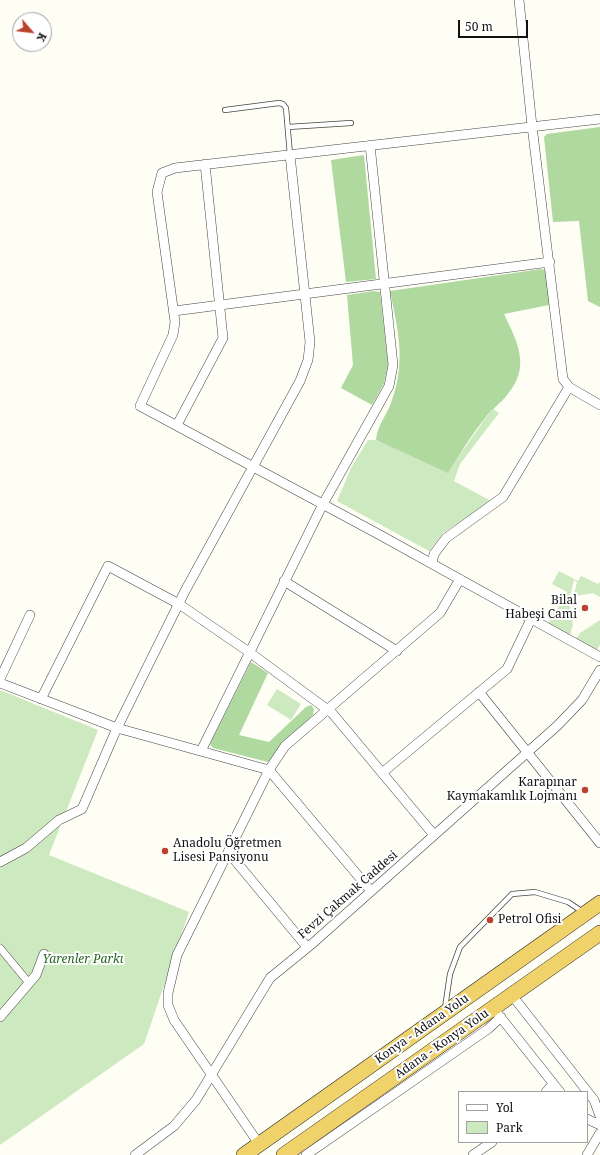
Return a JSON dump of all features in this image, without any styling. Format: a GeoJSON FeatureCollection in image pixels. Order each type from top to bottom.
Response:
{"type":"FeatureCollection","features":[{"type":"Feature","properties":{"kind":"highway","name":"Konya - Adana Yolu"},"geometry":{"type":"LineString","coordinates":[[244,1155],[600,903]]}},
{"type":"Feature","properties":{"kind":"highway","name":"Adana - Konya Yolu"},"geometry":{"type":"LineString","coordinates":[[284,1155],[497,1013],[511,994],[600,933]]}},
{"type":"Feature","properties":{"kind":"street"},"geometry":{"type":"LineString","coordinates":[[519,0],[532,126],[550,262],[563,379],[569,387],[600,406]]}},
{"type":"Feature","properties":{"kind":"street"},"geometry":{"type":"LineString","coordinates":[[600,119],[205,164],[175,168],[162,173],[157,192],[175,322],[173,335],[140,406],[432,563],[600,657]]}},
{"type":"Feature","properties":{"kind":"street"},"geometry":{"type":"LineString","coordinates":[[201,751],[322,504],[389,386],[393,365],[370,145]]}},
{"type":"Feature","properties":{"kind":"street"},"geometry":{"type":"LineString","coordinates":[[0,862],[26,848],[59,820],[82,809],[116,728],[179,604],[300,381],[308,360],[310,342],[290,155]]}},
{"type":"Feature","properties":{"kind":"street"},"geometry":{"type":"LineString","coordinates":[[177,425],[223,338],[205,164]]}},
{"type":"Feature","properties":{"kind":"street"},"geometry":{"type":"LineString","coordinates":[[174,311],[550,262]]}},
{"type":"Feature","properties":{"kind":"street"},"geometry":{"type":"LineString","coordinates":[[432,563],[434,554],[450,535],[503,497],[569,387]]}},
{"type":"Feature","properties":{"kind":"street"},"geometry":{"type":"LineString","coordinates":[[41,699],[108,566],[179,604],[249,652],[328,710],[434,835]]}},
{"type":"Feature","properties":{"kind":"street"},"geometry":{"type":"LineString","coordinates":[[260,1144],[174,1020],[168,1005],[168,993],[177,955],[269,770],[285,746],[440,613],[460,579]]}},
{"type":"Feature","properties":{"kind":"street"},"geometry":{"type":"LineString","coordinates":[[284,581],[397,651]]}},
{"type":"Feature","properties":{"kind":"street"},"geometry":{"type":"LineString","coordinates":[[0,679],[30,615]]}},
{"type":"Feature","properties":{"kind":"street"},"geometry":{"type":"LineString","coordinates":[[382,773],[507,669],[531,619]]}},
{"type":"Feature","properties":{"kind":"street","name":"Fevzi Çakmak Caddesi"},"geometry":{"type":"LineString","coordinates":[[135,1155],[174,1126],[196,1100],[270,978],[372,891],[557,726],[582,700],[600,670]]}},
{"type":"Feature","properties":{"kind":"street"},"geometry":{"type":"LineString","coordinates":[[0,683],[116,728],[269,770],[372,891]]}},
{"type":"Feature","properties":{"kind":"street"},"geometry":{"type":"LineString","coordinates":[[479,692],[600,843]]}},
{"type":"Feature","properties":{"kind":"street"},"geometry":{"type":"LineString","coordinates":[[228,852],[307,947]]}},
{"type":"Feature","properties":{"kind":"street"},"geometry":{"type":"LineString","coordinates":[[0,948],[29,984]]}},
{"type":"Feature","properties":{"kind":"street"},"geometry":{"type":"LineString","coordinates":[[0,1017],[36,975],[44,954]]}},
{"type":"Feature","properties":{"kind":"street"},"geometry":{"type":"LineString","coordinates":[[511,994],[587,1091]]}},
{"type":"Feature","properties":{"kind":"street"},"geometry":{"type":"LineString","coordinates":[[306,1155],[488,1029],[497,1013],[559,1091]]}},
{"type":"Feature","properties":{"kind":"street"},"geometry":{"type":"LineString","coordinates":[[547,1091],[553,1084]]}},
{"type":"Feature","properties":{"kind":"street"},"geometry":{"type":"LineString","coordinates":[[588,1092],[594,1100],[600,1116]]}},
{"type":"Feature","properties":{"kind":"street"},"geometry":{"type":"LineString","coordinates":[[588,1119],[600,1125]]}},
{"type":"Feature","properties":{"kind":"street"},"geometry":{"type":"LineString","coordinates":[[587,1155],[600,1133]]}},
{"type":"Feature","properties":{"kind":"street"},"geometry":{"type":"LineString","coordinates":[[473,1155],[491,1143]]}},
{"type":"Feature","properties":{"kind":"lane"},"geometry":{"type":"LineString","coordinates":[[225,110],[281,103],[286,108],[290,155]]}},
{"type":"Feature","properties":{"kind":"lane"},"geometry":{"type":"LineString","coordinates":[[288,127],[351,123]]}},
{"type":"Feature","properties":{"kind":"lane"},"geometry":{"type":"LineString","coordinates":[[444,1014],[450,974],[460,947],[512,894],[535,892],[568,902],[586,914]]}},
{"type":"Feature","properties":{"kind":"green space"},"geometry":{"type":"Polygon","coordinates":[[[600,127],[600,307],[588,301],[579,221],[553,222],[544,137],[547,134],[600,127]]]}},
{"type":"Feature","properties":{"kind":"green space"},"geometry":{"type":"Polygon","coordinates":[[[364,155],[376,279],[346,282],[331,160],[364,155]]]}},
{"type":"Feature","properties":{"kind":"green space"},"geometry":{"type":"Polygon","coordinates":[[[541,269],[546,270],[549,305],[504,314],[514,335],[520,355],[519,375],[505,398],[488,414],[466,444],[448,473],[376,440],[380,424],[392,400],[399,372],[400,359],[398,332],[390,291],[541,269]]]}},
{"type":"Feature","properties":{"kind":"green space"},"geometry":{"type":"Polygon","coordinates":[[[374,291],[380,292],[388,364],[384,383],[372,405],[341,388],[353,365],[347,295],[374,291]]]}},
{"type":"Feature","properties":{"kind":"green space"},"geometry":{"type":"Polygon","coordinates":[[[493,409],[499,413],[460,464],[454,481],[491,501],[443,533],[429,551],[337,501],[351,468],[368,440],[376,440],[448,472],[493,409]]]}},
{"type":"Feature","properties":{"kind":"green space"},"geometry":{"type":"Polygon","coordinates":[[[559,571],[578,581],[581,576],[598,584],[600,582],[600,597],[593,593],[576,596],[574,595],[577,582],[574,580],[569,600],[573,625],[570,635],[549,623],[567,592],[552,584],[559,571]]]}},
{"type":"Feature","properties":{"kind":"green space"},"geometry":{"type":"Polygon","coordinates":[[[600,620],[600,645],[597,650],[576,639],[580,633],[600,620]]]}},
{"type":"Feature","properties":{"kind":"green space"},"geometry":{"type":"Polygon","coordinates":[[[251,662],[268,673],[239,735],[269,742],[306,707],[311,705],[314,709],[313,715],[268,762],[213,748],[210,744],[251,662]]]}},
{"type":"Feature","properties":{"kind":"green space"},"geometry":{"type":"Polygon","coordinates":[[[277,689],[301,704],[291,720],[267,705],[277,689]]]}},
{"type":"Feature","properties":{"kind":"green space","name":"Yarenler Parkı"},"geometry":{"type":"Polygon","coordinates":[[[0,690],[98,730],[49,855],[189,912],[144,1044],[0,1145],[0,690]]]}},
{"type":"Feature","properties":{"kind":"place","name":"Bilal Habeşi Cami"},"geometry":{"type":"Point","coordinates":[585,608]}},
{"type":"Feature","properties":{"kind":"place","name":"Karapınar Kaymakamlık Lojmanı"},"geometry":{"type":"Point","coordinates":[585,790]}},
{"type":"Feature","properties":{"kind":"place","name":"Anadolu Öğretmen Lisesi Pansiyonu"},"geometry":{"type":"Point","coordinates":[165,851]}},
{"type":"Feature","properties":{"kind":"place","name":"Petrol Ofisi"},"geometry":{"type":"Point","coordinates":[490,920]}}]}
